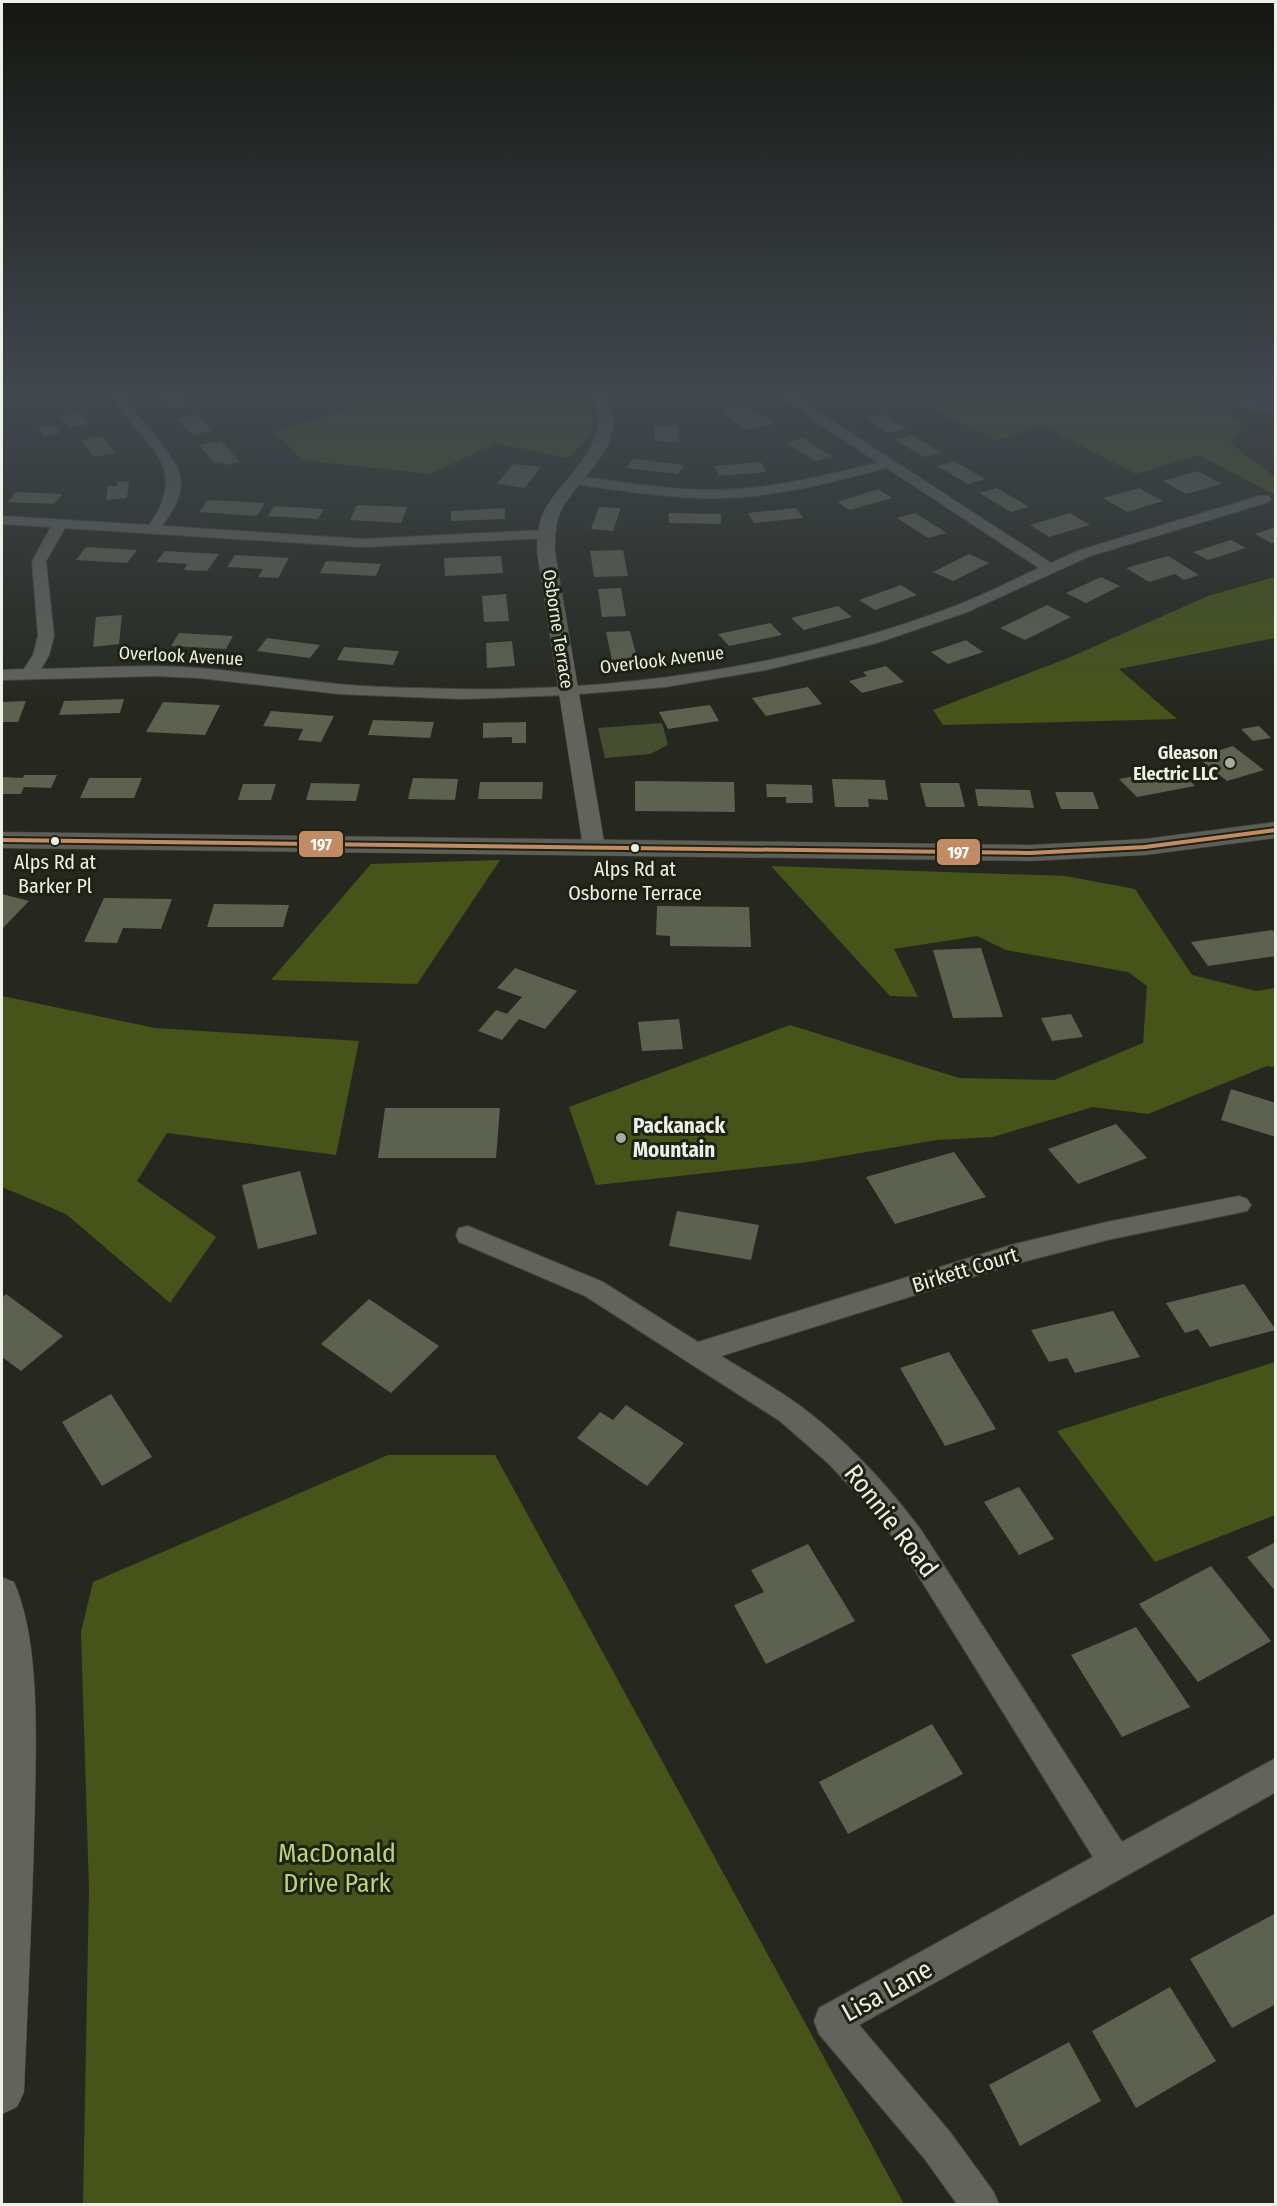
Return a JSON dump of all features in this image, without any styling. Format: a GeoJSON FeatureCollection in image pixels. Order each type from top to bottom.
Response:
{"type":"FeatureCollection","features":[{"type":"Feature","properties":{"kind":"main road"},"geometry":{"type":"LineString","coordinates":[[2,840],[1030,853],[1145,847],[1275,830]]}},
{"type":"Feature","properties":{"kind":"street"},"geometry":{"type":"LineString","coordinates":[[153,529],[172,498]]}},
{"type":"Feature","properties":{"kind":"street","name":"Osborne Terrace"},"geometry":{"type":"LineString","coordinates":[[562,498],[552,512],[546,534],[546,552],[553,609],[594,847]]}},
{"type":"Feature","properties":{"kind":"street"},"geometry":{"type":"LineString","coordinates":[[942,498],[1049,568]]}},
{"type":"Feature","properties":{"kind":"street","name":"Overlook Avenue"},"geometry":{"type":"LineString","coordinates":[[2,675],[134,671],[199,673],[328,688],[399,693],[567,690],[702,676],[820,653],[890,634],[963,609],[1049,568],[1123,540],[1264,499]]}},
{"type":"Feature","properties":{"kind":"street"},"geometry":{"type":"LineString","coordinates":[[2,520],[363,543],[546,534]]}},
{"type":"Feature","properties":{"kind":"street"},"geometry":{"type":"LineString","coordinates":[[30,674],[41,654],[46,636],[39,561],[61,523]]}},
{"type":"Feature","properties":{"kind":"street","name":"Birkett Court"},"geometry":{"type":"LineString","coordinates":[[696,1353],[1011,1255],[1107,1231],[1239,1205]]}},
{"type":"Feature","properties":{"kind":"street","name":"Ronnie Road"},"geometry":{"type":"LineString","coordinates":[[468,1234],[594,1289],[789,1413],[839,1455],[884,1503],[911,1539],[1116,1863]]}},
{"type":"Feature","properties":{"kind":"street"},"geometry":{"type":"LineString","coordinates":[[2,1594],[14,1655],[17,1723],[11,1935],[2,2092]]}},
{"type":"Feature","properties":{"kind":"street"},"geometry":{"type":"LineString","coordinates":[[1116,1863],[1275,1774]]}},
{"type":"Feature","properties":{"kind":"street","name":"Lisa Lane"},"geometry":{"type":"LineString","coordinates":[[980,2205],[937,2145],[832,2021],[1116,1863]]}},
{"type":"Feature","properties":{"kind":"green space"},"geometry":{"type":"Polygon","coordinates":[[[1275,577],[1275,638],[1119,669],[1177,719],[943,725],[933,710],[1068,658],[1208,596],[1275,577]]]}},
{"type":"Feature","properties":{"kind":"green space"},"geometry":{"type":"Polygon","coordinates":[[[662,723],[668,745],[650,754],[605,758],[598,728],[662,723]]]}},
{"type":"Feature","properties":{"kind":"green space"},"geometry":{"type":"Polygon","coordinates":[[[500,860],[417,984],[271,980],[371,864],[500,860]]]}},
{"type":"Feature","properties":{"kind":"green space"},"geometry":{"type":"Polygon","coordinates":[[[771,866],[1065,876],[1135,889],[1192,975],[1256,991],[1275,988],[1275,1067],[1267,1066],[1148,1114],[1093,1107],[993,1137],[937,1140],[808,1162],[596,1185],[569,1107],[790,1025],[959,1078],[1054,1080],[1143,1043],[1147,986],[1128,972],[1006,950],[977,936],[894,949],[918,997],[890,996],[771,866]]]}},
{"type":"Feature","properties":{"kind":"green space"},"geometry":{"type":"Polygon","coordinates":[[[2,996],[155,1028],[359,1041],[336,1155],[167,1133],[137,1181],[216,1237],[170,1303],[66,1214],[2,1187],[2,996]]]}},
{"type":"Feature","properties":{"kind":"green space"},"geometry":{"type":"Polygon","coordinates":[[[1275,1362],[1275,1515],[1155,1562],[1057,1431],[1275,1362]]]}},
{"type":"Feature","properties":{"kind":"green space","name":"MacDonald Drive Park"},"geometry":{"type":"Polygon","coordinates":[[[388,1455],[495,1455],[904,2204],[83,2204],[89,1889],[81,1632],[93,1582],[388,1455]]]}},
{"type":"Feature","properties":{"kind":"building"},"geometry":{"type":"Polygon","coordinates":[[[11,498],[59,498],[54,504],[8,502],[11,498]]]}},
{"type":"Feature","properties":{"kind":"building"},"geometry":{"type":"Polygon","coordinates":[[[850,498],[892,498],[850,510],[837,502],[850,498]]]}},
{"type":"Feature","properties":{"kind":"building"},"geometry":{"type":"Polygon","coordinates":[[[987,498],[1014,498],[1029,507],[1011,512],[987,498]]]}},
{"type":"Feature","properties":{"kind":"building"},"geometry":{"type":"Polygon","coordinates":[[[1103,498],[1157,498],[1163,501],[1127,512],[1103,498]]]}},
{"type":"Feature","properties":{"kind":"building"},"geometry":{"type":"Polygon","coordinates":[[[208,500],[265,503],[257,516],[199,512],[208,500]]]}},
{"type":"Feature","properties":{"kind":"building"},"geometry":{"type":"Polygon","coordinates":[[[357,505],[407,507],[401,523],[350,520],[357,505]]]}},
{"type":"Feature","properties":{"kind":"building"},"geometry":{"type":"Polygon","coordinates":[[[274,506],[324,509],[318,519],[268,516],[274,506]]]}},
{"type":"Feature","properties":{"kind":"building"},"geometry":{"type":"Polygon","coordinates":[[[599,507],[621,508],[613,531],[591,529],[599,507]]]}},
{"type":"Feature","properties":{"kind":"building"},"geometry":{"type":"Polygon","coordinates":[[[505,508],[505,519],[451,521],[451,511],[505,508]]]}},
{"type":"Feature","properties":{"kind":"building"},"geometry":{"type":"Polygon","coordinates":[[[796,508],[803,518],[754,523],[748,513],[796,508]]]}},
{"type":"Feature","properties":{"kind":"building"},"geometry":{"type":"Polygon","coordinates":[[[669,513],[721,514],[721,524],[669,523],[669,513]]]}},
{"type":"Feature","properties":{"kind":"building"},"geometry":{"type":"Polygon","coordinates":[[[915,513],[947,533],[928,538],[897,518],[915,513]]]}},
{"type":"Feature","properties":{"kind":"building"},"geometry":{"type":"Polygon","coordinates":[[[1070,513],[1090,525],[1049,537],[1030,525],[1070,513]]]}},
{"type":"Feature","properties":{"kind":"building"},"geometry":{"type":"Polygon","coordinates":[[[1276,527],[1276,542],[1271,543],[1255,534],[1276,527]]]}},
{"type":"Feature","properties":{"kind":"building"},"geometry":{"type":"Polygon","coordinates":[[[1231,540],[1246,548],[1208,560],[1193,552],[1231,540]]]}},
{"type":"Feature","properties":{"kind":"building"},"geometry":{"type":"Polygon","coordinates":[[[86,547],[137,550],[127,563],[76,560],[86,547]]]}},
{"type":"Feature","properties":{"kind":"building"},"geometry":{"type":"Polygon","coordinates":[[[623,550],[628,576],[594,577],[590,551],[623,550]]]}},
{"type":"Feature","properties":{"kind":"building"},"geometry":{"type":"Polygon","coordinates":[[[165,551],[219,554],[207,571],[184,570],[187,564],[156,562],[165,551]]]}},
{"type":"Feature","properties":{"kind":"building"},"geometry":{"type":"Polygon","coordinates":[[[969,554],[989,563],[953,581],[933,572],[969,554]]]}},
{"type":"Feature","properties":{"kind":"building"},"geometry":{"type":"Polygon","coordinates":[[[235,555],[289,558],[278,578],[258,577],[263,569],[227,567],[235,555]]]}},
{"type":"Feature","properties":{"kind":"building"},"geometry":{"type":"Polygon","coordinates":[[[501,556],[503,573],[445,576],[444,558],[501,556]]]}},
{"type":"Feature","properties":{"kind":"building"},"geometry":{"type":"Polygon","coordinates":[[[1168,556],[1199,575],[1184,580],[1175,574],[1149,582],[1126,568],[1168,556]]]}},
{"type":"Feature","properties":{"kind":"building"},"geometry":{"type":"Polygon","coordinates":[[[326,561],[381,564],[376,576],[320,573],[326,561]]]}},
{"type":"Feature","properties":{"kind":"building"},"geometry":{"type":"Polygon","coordinates":[[[1101,577],[1120,586],[1086,603],[1066,593],[1101,577]]]}},
{"type":"Feature","properties":{"kind":"building"},"geometry":{"type":"Polygon","coordinates":[[[901,585],[917,595],[875,610],[859,600],[901,585]]]}},
{"type":"Feature","properties":{"kind":"building"},"geometry":{"type":"Polygon","coordinates":[[[621,588],[626,616],[602,617],[598,589],[621,588]]]}},
{"type":"Feature","properties":{"kind":"building"},"geometry":{"type":"Polygon","coordinates":[[[506,594],[509,621],[484,622],[482,596],[506,594]]]}},
{"type":"Feature","properties":{"kind":"building"},"geometry":{"type":"Polygon","coordinates":[[[1047,605],[1071,617],[1025,640],[1000,628],[1047,605]]]}},
{"type":"Feature","properties":{"kind":"building"},"geometry":{"type":"Polygon","coordinates":[[[838,606],[852,617],[804,630],[791,618],[838,606]]]}},
{"type":"Feature","properties":{"kind":"building"},"geometry":{"type":"Polygon","coordinates":[[[122,615],[119,644],[93,647],[96,617],[122,615]]]}},
{"type":"Feature","properties":{"kind":"building"},"geometry":{"type":"Polygon","coordinates":[[[770,623],[782,635],[729,646],[718,634],[770,623]]]}},
{"type":"Feature","properties":{"kind":"building"},"geometry":{"type":"Polygon","coordinates":[[[630,631],[637,658],[612,660],[606,632],[630,631]]]}},
{"type":"Feature","properties":{"kind":"building"},"geometry":{"type":"Polygon","coordinates":[[[179,633],[233,636],[226,649],[171,646],[179,633]]]}},
{"type":"Feature","properties":{"kind":"building"},"geometry":{"type":"Polygon","coordinates":[[[267,638],[320,645],[310,658],[257,651],[267,638]]]}},
{"type":"Feature","properties":{"kind":"building"},"geometry":{"type":"Polygon","coordinates":[[[966,640],[983,652],[948,664],[931,652],[966,640]]]}},
{"type":"Feature","properties":{"kind":"building"},"geometry":{"type":"Polygon","coordinates":[[[512,641],[515,666],[487,668],[486,643],[512,641]]]}},
{"type":"Feature","properties":{"kind":"building"},"geometry":{"type":"Polygon","coordinates":[[[344,647],[399,651],[393,665],[337,660],[344,647]]]}},
{"type":"Feature","properties":{"kind":"building"},"geometry":{"type":"Polygon","coordinates":[[[886,666],[904,682],[862,693],[849,681],[867,676],[863,672],[886,666]]]}},
{"type":"Feature","properties":{"kind":"building"},"geometry":{"type":"Polygon","coordinates":[[[808,687],[822,704],[766,716],[752,698],[808,687]]]}},
{"type":"Feature","properties":{"kind":"building"},"geometry":{"type":"Polygon","coordinates":[[[124,699],[120,713],[59,715],[64,701],[124,699]]]}},
{"type":"Feature","properties":{"kind":"building"},"geometry":{"type":"Polygon","coordinates":[[[26,701],[18,722],[2,722],[2,702],[26,701]]]}},
{"type":"Feature","properties":{"kind":"building"},"geometry":{"type":"Polygon","coordinates":[[[163,702],[220,705],[205,735],[146,732],[163,702]]]}},
{"type":"Feature","properties":{"kind":"building"},"geometry":{"type":"Polygon","coordinates":[[[710,705],[719,721],[668,729],[659,712],[710,705]]]}},
{"type":"Feature","properties":{"kind":"building"},"geometry":{"type":"Polygon","coordinates":[[[271,711],[334,716],[321,742],[298,740],[303,729],[263,726],[271,711]]]}},
{"type":"Feature","properties":{"kind":"building"},"geometry":{"type":"Polygon","coordinates":[[[373,720],[434,722],[430,738],[368,735],[373,720]]]}},
{"type":"Feature","properties":{"kind":"building"},"geometry":{"type":"Polygon","coordinates":[[[526,722],[526,743],[512,743],[512,737],[483,738],[483,723],[526,722]]]}},
{"type":"Feature","properties":{"kind":"building"},"geometry":{"type":"Polygon","coordinates":[[[1259,726],[1271,738],[1253,741],[1241,729],[1259,726]]]}},
{"type":"Feature","properties":{"kind":"building","name":"Gleason Electric LLC"},"geometry":{"type":"Polygon","coordinates":[[[1233,746],[1264,770],[1227,781],[1197,757],[1233,746]]]}},
{"type":"Feature","properties":{"kind":"building"},"geometry":{"type":"Polygon","coordinates":[[[1177,768],[1195,786],[1137,797],[1119,779],[1177,768]]]}},
{"type":"Feature","properties":{"kind":"building"},"geometry":{"type":"Polygon","coordinates":[[[24,775],[57,775],[51,788],[24,787],[21,794],[2,794],[2,777],[23,778],[24,775]]]}},
{"type":"Feature","properties":{"kind":"building"},"geometry":{"type":"Polygon","coordinates":[[[89,778],[142,778],[134,798],[80,798],[89,778]]]}},
{"type":"Feature","properties":{"kind":"building"},"geometry":{"type":"Polygon","coordinates":[[[413,778],[458,779],[455,800],[408,799],[413,778]]]}},
{"type":"Feature","properties":{"kind":"building"},"geometry":{"type":"Polygon","coordinates":[[[832,779],[885,780],[888,800],[868,799],[869,807],[835,807],[832,779]]]}},
{"type":"Feature","properties":{"kind":"building"},"geometry":{"type":"Polygon","coordinates":[[[635,781],[734,782],[735,812],[635,811],[635,781]]]}},
{"type":"Feature","properties":{"kind":"building"},"geometry":{"type":"Polygon","coordinates":[[[480,782],[543,782],[542,799],[478,799],[480,782]]]}},
{"type":"Feature","properties":{"kind":"building"},"geometry":{"type":"Polygon","coordinates":[[[311,783],[360,784],[356,801],[306,800],[311,783]]]}},
{"type":"Feature","properties":{"kind":"building"},"geometry":{"type":"Polygon","coordinates":[[[920,783],[959,783],[965,807],[926,807],[920,783]]]}},
{"type":"Feature","properties":{"kind":"building"},"geometry":{"type":"Polygon","coordinates":[[[243,784],[276,784],[271,800],[238,800],[243,784]]]}},
{"type":"Feature","properties":{"kind":"building"},"geometry":{"type":"Polygon","coordinates":[[[766,784],[812,785],[813,803],[786,803],[786,797],[767,797],[766,784]]]}},
{"type":"Feature","properties":{"kind":"building"},"geometry":{"type":"Polygon","coordinates":[[[975,789],[1030,790],[1034,808],[978,806],[975,789]]]}},
{"type":"Feature","properties":{"kind":"building"},"geometry":{"type":"Polygon","coordinates":[[[1055,792],[1093,792],[1099,809],[1061,809],[1055,792]]]}},
{"type":"Feature","properties":{"kind":"building"},"geometry":{"type":"Polygon","coordinates":[[[2,894],[29,901],[2,929],[2,894]]]}},
{"type":"Feature","properties":{"kind":"building"},"geometry":{"type":"Polygon","coordinates":[[[104,898],[172,899],[161,929],[123,928],[117,943],[84,942],[104,898]]]}},
{"type":"Feature","properties":{"kind":"building"},"geometry":{"type":"Polygon","coordinates":[[[214,904],[289,905],[283,927],[207,927],[214,904]]]}},
{"type":"Feature","properties":{"kind":"building"},"geometry":{"type":"Polygon","coordinates":[[[657,906],[749,907],[751,947],[670,946],[670,936],[656,935],[657,906]]]}},
{"type":"Feature","properties":{"kind":"building"},"geometry":{"type":"Polygon","coordinates":[[[1272,930],[1276,934],[1276,956],[1208,966],[1191,942],[1272,930]]]}},
{"type":"Feature","properties":{"kind":"building"},"geometry":{"type":"Polygon","coordinates":[[[981,948],[1003,1017],[953,1018],[933,950],[981,948]]]}},
{"type":"Feature","properties":{"kind":"building"},"geometry":{"type":"Polygon","coordinates":[[[515,968],[577,991],[545,1029],[519,1019],[502,1040],[478,1031],[496,1010],[507,1014],[522,997],[497,988],[515,968]]]}},
{"type":"Feature","properties":{"kind":"building"},"geometry":{"type":"Polygon","coordinates":[[[1071,1014],[1083,1037],[1052,1041],[1041,1018],[1071,1014]]]}},
{"type":"Feature","properties":{"kind":"building"},"geometry":{"type":"Polygon","coordinates":[[[679,1019],[683,1049],[642,1051],[638,1022],[679,1019]]]}},
{"type":"Feature","properties":{"kind":"building"},"geometry":{"type":"Polygon","coordinates":[[[1231,1089],[1276,1103],[1276,1137],[1221,1120],[1231,1089]]]}},
{"type":"Feature","properties":{"kind":"building"},"geometry":{"type":"Polygon","coordinates":[[[385,1108],[500,1108],[496,1158],[378,1158],[385,1108]]]}},
{"type":"Feature","properties":{"kind":"building"},"geometry":{"type":"Polygon","coordinates":[[[1116,1124],[1147,1158],[1078,1184],[1048,1149],[1116,1124]]]}},
{"type":"Feature","properties":{"kind":"building"},"geometry":{"type":"Polygon","coordinates":[[[954,1152],[986,1197],[895,1224],[866,1177],[954,1152]]]}},
{"type":"Feature","properties":{"kind":"building"},"geometry":{"type":"Polygon","coordinates":[[[300,1171],[317,1234],[258,1249],[242,1185],[300,1171]]]}},
{"type":"Feature","properties":{"kind":"building"},"geometry":{"type":"Polygon","coordinates":[[[677,1211],[759,1225],[751,1260],[669,1246],[677,1211]]]}},
{"type":"Feature","properties":{"kind":"building"},"geometry":{"type":"Polygon","coordinates":[[[1244,1284],[1276,1330],[1210,1347],[1198,1329],[1185,1333],[1166,1303],[1244,1284]]]}},
{"type":"Feature","properties":{"kind":"building"},"geometry":{"type":"Polygon","coordinates":[[[6,1294],[63,1336],[21,1371],[2,1357],[2,1298],[6,1294]]]}},
{"type":"Feature","properties":{"kind":"building"},"geometry":{"type":"Polygon","coordinates":[[[369,1299],[439,1346],[391,1393],[321,1344],[369,1299]]]}},
{"type":"Feature","properties":{"kind":"building"},"geometry":{"type":"Polygon","coordinates":[[[1113,1311],[1140,1357],[1075,1373],[1067,1358],[1049,1362],[1031,1330],[1113,1311]]]}},
{"type":"Feature","properties":{"kind":"building"},"geometry":{"type":"Polygon","coordinates":[[[949,1352],[996,1429],[945,1446],[900,1368],[949,1352]]]}},
{"type":"Feature","properties":{"kind":"building"},"geometry":{"type":"Polygon","coordinates":[[[111,1394],[152,1457],[102,1486],[62,1422],[111,1394]]]}},
{"type":"Feature","properties":{"kind":"building"},"geometry":{"type":"Polygon","coordinates":[[[626,1405],[684,1443],[647,1486],[577,1438],[600,1412],[613,1420],[626,1405]]]}},
{"type":"Feature","properties":{"kind":"building"},"geometry":{"type":"Polygon","coordinates":[[[1019,1487],[1054,1539],[1019,1555],[984,1502],[1019,1487]]]}},
{"type":"Feature","properties":{"kind":"building"},"geometry":{"type":"Polygon","coordinates":[[[1276,1542],[1276,1592],[1247,1557],[1276,1542]]]}},
{"type":"Feature","properties":{"kind":"building"},"geometry":{"type":"Polygon","coordinates":[[[808,1544],[855,1621],[766,1664],[734,1605],[764,1592],[751,1570],[808,1544]]]}},
{"type":"Feature","properties":{"kind":"building"},"geometry":{"type":"Polygon","coordinates":[[[1211,1566],[1271,1641],[1198,1682],[1139,1604],[1211,1566]]]}},
{"type":"Feature","properties":{"kind":"building"},"geometry":{"type":"Polygon","coordinates":[[[1136,1627],[1190,1707],[1122,1737],[1071,1655],[1136,1627]]]}},
{"type":"Feature","properties":{"kind":"building"},"geometry":{"type":"Polygon","coordinates":[[[932,1724],[963,1774],[848,1834],[819,1782],[932,1724]]]}},
{"type":"Feature","properties":{"kind":"building"},"geometry":{"type":"Polygon","coordinates":[[[1276,1913],[1276,2004],[1232,2028],[1190,1959],[1276,1913]]]}},
{"type":"Feature","properties":{"kind":"building"},"geometry":{"type":"Polygon","coordinates":[[[1170,1987],[1216,2061],[1136,2108],[1092,2031],[1170,1987]]]}},
{"type":"Feature","properties":{"kind":"building"},"geometry":{"type":"Polygon","coordinates":[[[1069,2042],[1101,2101],[1020,2146],[989,2085],[1069,2042]]]}},
{"type":"Feature","properties":{"kind":"transit line","name":"197"},"geometry":{"type":"LineString","coordinates":[[2,840],[1030,853],[1145,847],[1276,830]]}},
{"type":"Feature","properties":{"kind":"place","name":"Gleason Electric LLC"},"geometry":{"type":"Point","coordinates":[1230,763]}},
{"type":"Feature","properties":{"kind":"place","name":"Alps Rd at Barker Pl"},"geometry":{"type":"Point","coordinates":[55,841]}},
{"type":"Feature","properties":{"kind":"place","name":"Alps Rd at Osborne Terrace"},"geometry":{"type":"Point","coordinates":[635,848]}},
{"type":"Feature","properties":{"kind":"place","name":"Packanack Mountain"},"geometry":{"type":"Point","coordinates":[621,1138]}}]}
